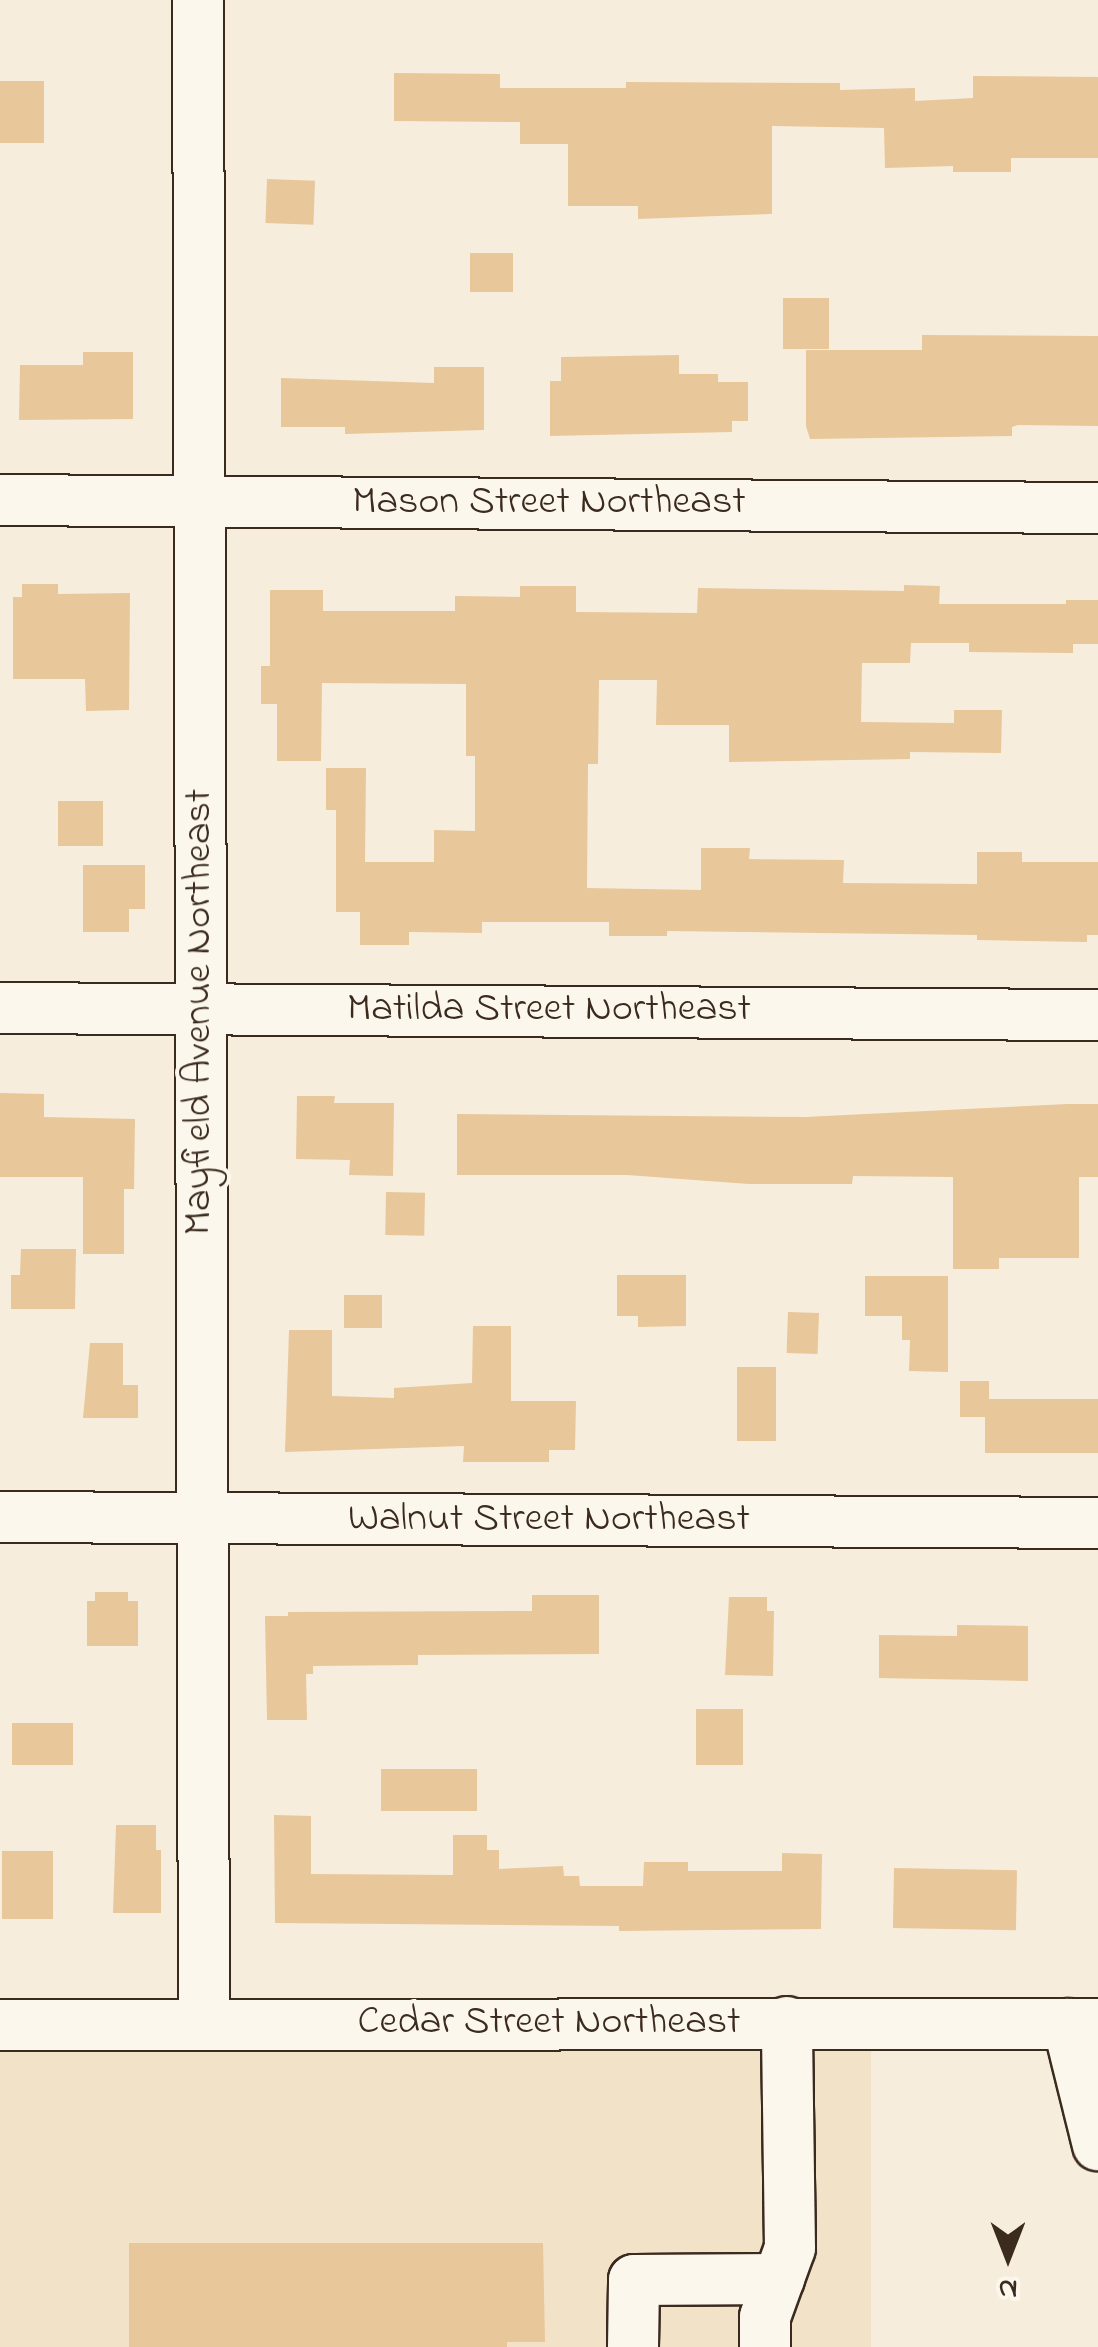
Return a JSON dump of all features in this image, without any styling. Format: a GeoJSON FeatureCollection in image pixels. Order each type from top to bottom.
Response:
{"type":"FeatureCollection","features":[{"type":"Feature","properties":{"kind":"street","name":"Mayfield Avenue Northeast"},"geometry":{"type":"LineString","coordinates":[[198,0],[204,2024]]}},
{"type":"Feature","properties":{"kind":"street","name":"Mason Street Northeast"},"geometry":{"type":"LineString","coordinates":[[0,500],[1098,508]]}},
{"type":"Feature","properties":{"kind":"street","name":"Matilda Street Northeast"},"geometry":{"type":"LineString","coordinates":[[0,1008],[1098,1015]]}},
{"type":"Feature","properties":{"kind":"street","name":"Walnut Street Northeast"},"geometry":{"type":"LineString","coordinates":[[0,1518],[1098,1523]]}},
{"type":"Feature","properties":{"kind":"street"},"geometry":{"type":"LineString","coordinates":[[765,2347],[765,2317],[790,2248],[787,2022]]}},
{"type":"Feature","properties":{"kind":"street","name":"Cedar Street Northeast"},"geometry":{"type":"LineString","coordinates":[[0,2025],[1083,2024]]}},
{"type":"Feature","properties":{"kind":"street"},"geometry":{"type":"LineString","coordinates":[[1083,2024],[1098,2145]]}},
{"type":"Feature","properties":{"kind":"street"},"geometry":{"type":"LineString","coordinates":[[634,2347],[634,2280],[778,2279]]}},
{"type":"Feature","properties":{"kind":"shaded area"},"geometry":{"type":"Polygon","coordinates":[[[0,2050],[871,2050],[871,2347],[0,2347],[0,2050]]]}},
{"type":"Feature","properties":{"kind":"building"},"geometry":{"type":"Polygon","coordinates":[[[394,73],[500,74],[500,88],[626,88],[626,82],[840,83],[840,90],[915,88],[915,101],[973,98],[973,76],[1098,77],[1098,158],[1011,158],[1011,172],[953,172],[953,166],[885,168],[884,128],[772,126],[772,214],[638,219],[638,206],[568,206],[568,144],[520,144],[520,122],[394,121],[394,73]]]}},
{"type":"Feature","properties":{"kind":"building"},"geometry":{"type":"Polygon","coordinates":[[[0,81],[44,81],[44,143],[0,143],[0,81]]]}},
{"type":"Feature","properties":{"kind":"building"},"geometry":{"type":"Polygon","coordinates":[[[267,179],[315,181],[313,225],[265,223],[267,179]]]}},
{"type":"Feature","properties":{"kind":"building"},"geometry":{"type":"Polygon","coordinates":[[[470,253],[513,253],[513,292],[470,292],[470,253]]]}},
{"type":"Feature","properties":{"kind":"building"},"geometry":{"type":"Polygon","coordinates":[[[783,298],[829,298],[829,349],[783,349],[783,298]]]}},
{"type":"Feature","properties":{"kind":"building"},"geometry":{"type":"Polygon","coordinates":[[[922,335],[1098,336],[1098,426],[1018,425],[1012,427],[1012,436],[810,439],[806,426],[806,350],[922,350],[922,335]]]}},
{"type":"Feature","properties":{"kind":"building"},"geometry":{"type":"Polygon","coordinates":[[[83,352],[133,352],[133,419],[19,420],[20,365],[83,365],[83,352]]]}},
{"type":"Feature","properties":{"kind":"building"},"geometry":{"type":"Polygon","coordinates":[[[679,355],[679,374],[718,374],[718,382],[748,382],[748,421],[732,421],[732,432],[550,436],[550,381],[561,381],[561,357],[679,355]]]}},
{"type":"Feature","properties":{"kind":"building"},"geometry":{"type":"Polygon","coordinates":[[[434,367],[484,367],[484,430],[345,434],[345,427],[281,427],[281,378],[434,383],[434,367]]]}},
{"type":"Feature","properties":{"kind":"building"},"geometry":{"type":"Polygon","coordinates":[[[22,584],[58,584],[58,594],[130,593],[129,710],[86,711],[85,679],[13,679],[13,597],[22,597],[22,584]]]}},
{"type":"Feature","properties":{"kind":"building"},"geometry":{"type":"Polygon","coordinates":[[[904,585],[940,586],[939,604],[1066,604],[1066,600],[1098,600],[1098,644],[1073,644],[1073,653],[969,652],[969,643],[911,643],[910,663],[862,663],[861,722],[954,723],[954,710],[1002,710],[1001,753],[910,752],[910,759],[729,762],[729,725],[656,725],[657,680],[599,680],[598,764],[588,764],[587,888],[701,890],[701,848],[750,848],[749,859],[844,860],[843,883],[977,884],[977,852],[1022,852],[1022,862],[1098,862],[1098,935],[1087,935],[1087,942],[977,940],[977,935],[667,931],[667,936],[609,936],[609,922],[482,922],[482,933],[409,932],[409,945],[360,945],[360,912],[336,912],[336,810],[326,810],[326,768],[366,768],[365,862],[434,862],[434,830],[475,831],[475,756],[466,756],[466,684],[322,683],[321,761],[277,761],[277,704],[261,704],[261,666],[270,666],[270,590],[323,590],[323,611],[455,611],[455,596],[520,597],[520,586],[576,586],[576,612],[697,613],[698,588],[904,591],[904,585]]]}},
{"type":"Feature","properties":{"kind":"building"},"geometry":{"type":"Polygon","coordinates":[[[58,801],[103,801],[103,846],[58,846],[58,801]]]}},
{"type":"Feature","properties":{"kind":"building"},"geometry":{"type":"Polygon","coordinates":[[[83,865],[145,865],[145,909],[129,909],[129,932],[83,932],[83,865]]]}},
{"type":"Feature","properties":{"kind":"building"},"geometry":{"type":"Polygon","coordinates":[[[0,1093],[44,1094],[44,1117],[135,1119],[134,1189],[124,1189],[124,1254],[83,1254],[83,1177],[0,1177],[0,1093]]]}},
{"type":"Feature","properties":{"kind":"building"},"geometry":{"type":"Polygon","coordinates":[[[297,1096],[335,1096],[334,1103],[394,1103],[393,1176],[349,1175],[350,1160],[296,1159],[297,1096]]]}},
{"type":"Feature","properties":{"kind":"building"},"geometry":{"type":"Polygon","coordinates":[[[1098,1104],[1098,1177],[1079,1177],[1079,1258],[999,1258],[999,1269],[953,1269],[953,1177],[853,1176],[852,1184],[749,1184],[627,1175],[457,1175],[457,1114],[805,1117],[1098,1104]]]}},
{"type":"Feature","properties":{"kind":"building"},"geometry":{"type":"Polygon","coordinates":[[[386,1192],[425,1193],[424,1236],[385,1235],[386,1192]]]}},
{"type":"Feature","properties":{"kind":"building"},"geometry":{"type":"Polygon","coordinates":[[[21,1249],[76,1249],[75,1309],[11,1309],[11,1275],[20,1275],[21,1249]]]}},
{"type":"Feature","properties":{"kind":"building"},"geometry":{"type":"Polygon","coordinates":[[[617,1275],[686,1275],[686,1326],[638,1327],[638,1316],[617,1316],[617,1275]]]}},
{"type":"Feature","properties":{"kind":"building"},"geometry":{"type":"Polygon","coordinates":[[[865,1276],[948,1276],[948,1372],[909,1371],[910,1340],[902,1340],[902,1316],[865,1316],[865,1276]]]}},
{"type":"Feature","properties":{"kind":"building"},"geometry":{"type":"Polygon","coordinates":[[[344,1295],[382,1295],[382,1328],[344,1328],[344,1295]]]}},
{"type":"Feature","properties":{"kind":"building"},"geometry":{"type":"Polygon","coordinates":[[[788,1312],[819,1313],[818,1354],[787,1353],[788,1312]]]}},
{"type":"Feature","properties":{"kind":"building"},"geometry":{"type":"Polygon","coordinates":[[[473,1326],[511,1326],[511,1401],[576,1401],[575,1450],[549,1450],[549,1462],[463,1462],[464,1446],[285,1452],[289,1330],[332,1330],[332,1396],[394,1398],[394,1388],[472,1383],[473,1326]]]}},
{"type":"Feature","properties":{"kind":"building"},"geometry":{"type":"Polygon","coordinates":[[[90,1343],[123,1343],[123,1385],[138,1385],[138,1418],[83,1418],[90,1343]]]}},
{"type":"Feature","properties":{"kind":"building"},"geometry":{"type":"Polygon","coordinates":[[[737,1367],[776,1367],[776,1441],[737,1441],[737,1367]]]}},
{"type":"Feature","properties":{"kind":"building"},"geometry":{"type":"Polygon","coordinates":[[[960,1381],[989,1381],[989,1399],[1098,1399],[1098,1453],[985,1453],[985,1417],[960,1417],[960,1381]]]}},
{"type":"Feature","properties":{"kind":"building"},"geometry":{"type":"Polygon","coordinates":[[[95,1592],[128,1592],[128,1601],[138,1601],[138,1646],[87,1646],[87,1601],[95,1601],[95,1592]]]}},
{"type":"Feature","properties":{"kind":"building"},"geometry":{"type":"Polygon","coordinates":[[[532,1595],[599,1595],[599,1654],[418,1655],[418,1665],[313,1666],[313,1674],[306,1674],[307,1720],[267,1720],[265,1616],[288,1616],[288,1612],[532,1611],[532,1595]]]}},
{"type":"Feature","properties":{"kind":"building"},"geometry":{"type":"Polygon","coordinates":[[[729,1597],[767,1597],[767,1611],[774,1611],[773,1676],[725,1675],[729,1597]]]}},
{"type":"Feature","properties":{"kind":"building"},"geometry":{"type":"Polygon","coordinates":[[[957,1625],[1028,1626],[1028,1681],[879,1678],[879,1635],[957,1636],[957,1625]]]}},
{"type":"Feature","properties":{"kind":"building"},"geometry":{"type":"Polygon","coordinates":[[[696,1709],[743,1709],[743,1765],[696,1765],[696,1709]]]}},
{"type":"Feature","properties":{"kind":"building"},"geometry":{"type":"Polygon","coordinates":[[[12,1723],[73,1723],[73,1765],[12,1765],[12,1723]]]}},
{"type":"Feature","properties":{"kind":"building"},"geometry":{"type":"Polygon","coordinates":[[[381,1769],[477,1769],[477,1811],[381,1811],[381,1769]]]}},
{"type":"Feature","properties":{"kind":"building"},"geometry":{"type":"Polygon","coordinates":[[[274,1815],[311,1816],[311,1874],[453,1875],[453,1835],[487,1835],[487,1850],[499,1850],[499,1869],[563,1866],[564,1876],[579,1876],[580,1886],[643,1886],[644,1862],[688,1862],[688,1871],[782,1871],[782,1853],[822,1854],[821,1929],[619,1931],[619,1926],[275,1923],[274,1815]]]}},
{"type":"Feature","properties":{"kind":"building"},"geometry":{"type":"Polygon","coordinates":[[[116,1825],[156,1825],[156,1850],[161,1850],[161,1913],[113,1913],[116,1825]]]}},
{"type":"Feature","properties":{"kind":"building"},"geometry":{"type":"Polygon","coordinates":[[[2,1851],[53,1851],[53,1919],[2,1919],[2,1851]]]}},
{"type":"Feature","properties":{"kind":"building"},"geometry":{"type":"Polygon","coordinates":[[[894,1868],[1017,1870],[1016,1930],[893,1928],[894,1868]]]}},
{"type":"Feature","properties":{"kind":"building"},"geometry":{"type":"Polygon","coordinates":[[[129,2243],[543,2243],[545,2342],[507,2342],[507,2347],[129,2347],[129,2243]]]}}]}
